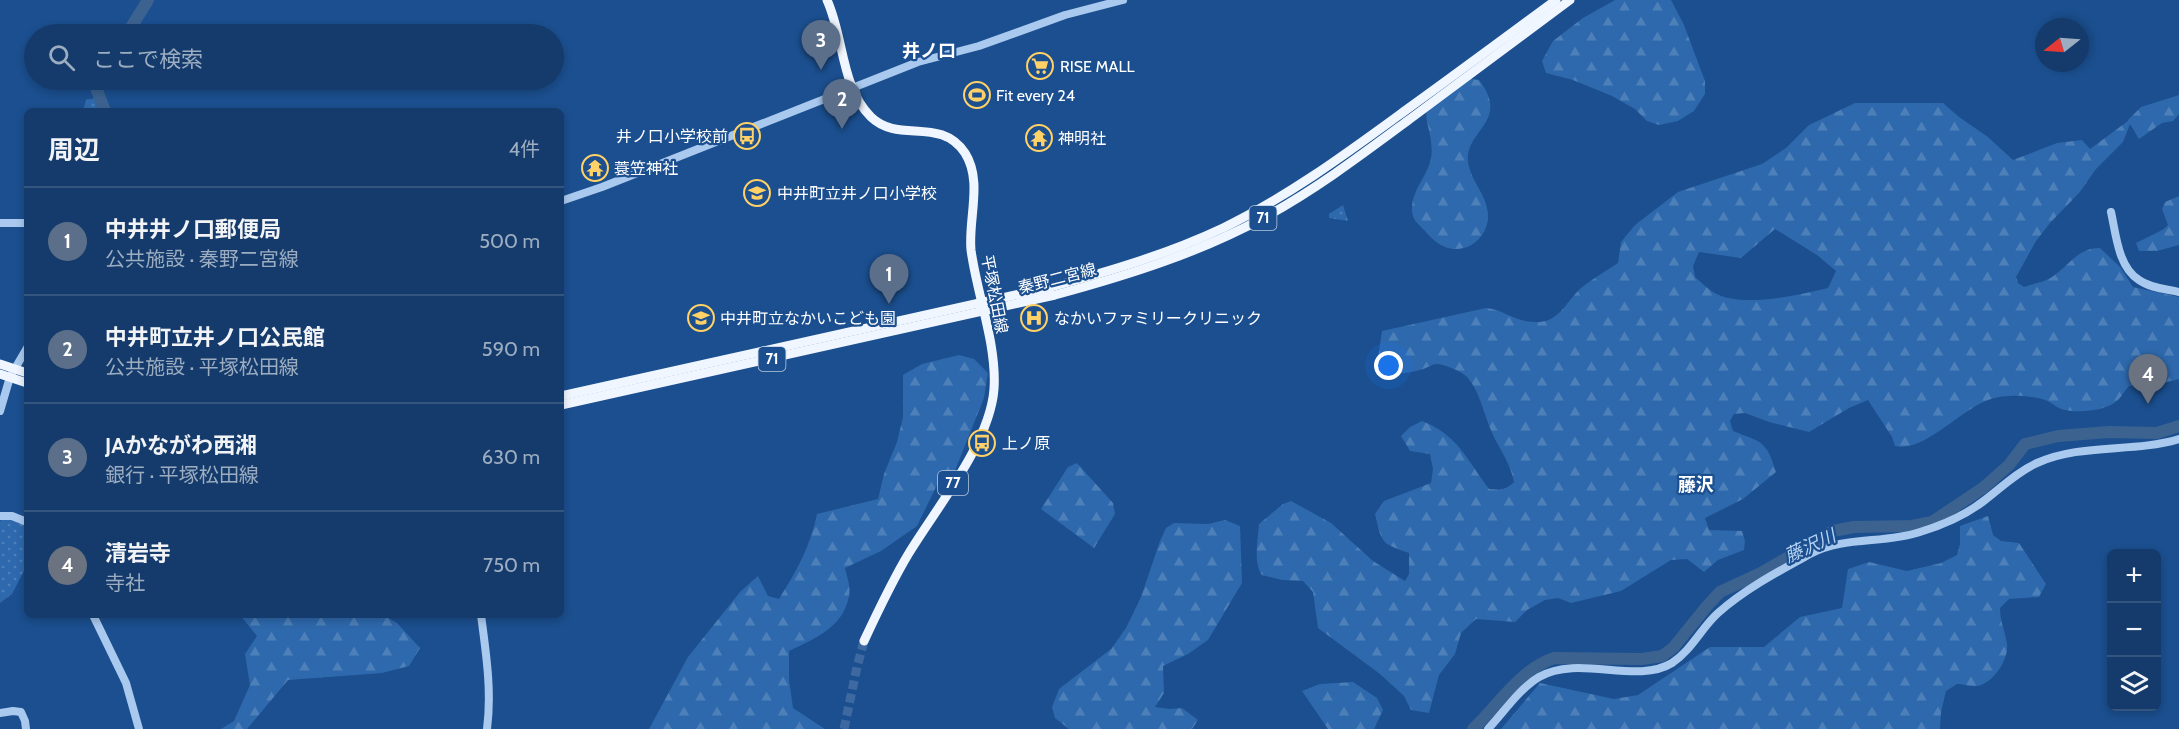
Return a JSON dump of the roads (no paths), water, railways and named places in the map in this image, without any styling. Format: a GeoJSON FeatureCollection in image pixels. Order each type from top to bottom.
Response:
{"type":"FeatureCollection","features":[{"type":"Feature","properties":{"kind":"main road","name":"平塚松田線"},"geometry":{"type":"LineString","coordinates":[[827,0],[852,87],[866,111],[878,123],[898,130],[932,131],[945,135],[958,144],[967,156],[974,178],[971,248],[993,368],[994,386],[987,420],[965,465],[884,596],[864,641]]}},
{"type":"Feature","properties":{"kind":"main road","name":"秦野二宮線"},"geometry":{"type":"LineString","coordinates":[[564,395],[1129,276],[1171,260],[1267,216],[1319,184],[1563,2]]}},
{"type":"Feature","properties":{"kind":"main road","name":"秦野二宮線"},"geometry":{"type":"LineString","coordinates":[[564,404],[982,307]]}},
{"type":"Feature","properties":{"kind":"main road"},"geometry":{"type":"LineString","coordinates":[[0,364],[24,381]]}},
{"type":"Feature","properties":{"kind":"main road"},"geometry":{"type":"LineString","coordinates":[[0,374],[24,373]]}},
{"type":"Feature","properties":{"kind":"street"},"geometry":{"type":"LineString","coordinates":[[564,200],[918,62],[979,46],[1065,15],[1123,0]]}},
{"type":"Feature","properties":{"kind":"street"},"geometry":{"type":"LineString","coordinates":[[2110,212],[2123,259],[2129,271],[2138,280],[2179,292]]}},
{"type":"Feature","properties":{"kind":"street"},"geometry":{"type":"LineString","coordinates":[[0,223],[24,223]]}},
{"type":"Feature","properties":{"kind":"street"},"geometry":{"type":"LineString","coordinates":[[0,411],[12,373],[24,353]]}},
{"type":"Feature","properties":{"kind":"street"},"geometry":{"type":"LineString","coordinates":[[1488,729],[1524,689],[1540,677],[1556,670],[1578,668],[1641,671],[1672,663],[1717,614],[1740,596],[1824,547],[1915,534],[1937,527],[1984,501],[2020,472],[2037,463],[2069,453],[2152,445],[2179,439]]}},
{"type":"Feature","properties":{"kind":"street"},"geometry":{"type":"LineString","coordinates":[[0,516],[12,516],[24,521]]}},
{"type":"Feature","properties":{"kind":"street"},"geometry":{"type":"LineString","coordinates":[[94,618],[126,683],[139,729]]}},
{"type":"Feature","properties":{"kind":"street"},"geometry":{"type":"LineString","coordinates":[[481,618],[490,708],[487,729]]}},
{"type":"Feature","properties":{"kind":"street"},"geometry":{"type":"LineString","coordinates":[[0,713],[21,712],[26,729]]}},
{"type":"Feature","properties":{"kind":"waterway"},"geometry":{"type":"LineString","coordinates":[[133,24],[148,0]]}},
{"type":"Feature","properties":{"kind":"waterway"},"geometry":{"type":"LineString","coordinates":[[97,90],[104,108]]}},
{"type":"Feature","properties":{"kind":"waterway","name":"藤沢川"},"geometry":{"type":"LineString","coordinates":[[1473,729],[1520,679],[1542,663],[1554,658],[1642,659],[1662,656],[1673,648],[1720,592],[1761,573],[1833,531],[1854,527],[1912,526],[1932,522],[1983,488],[2009,465],[2025,444],[2058,436],[2109,432],[2157,433],[2179,426]]}},
{"type":"Feature","properties":{"kind":"tunnel"},"geometry":{"type":"LineString","coordinates":[[844,729],[864,641]]}},
{"type":"Feature","properties":{"kind":"place","name":"RISE MALL"},"geometry":{"type":"Point","coordinates":[1040,66]}},
{"type":"Feature","properties":{"kind":"place","name":"JAかながわ西湘"},"geometry":{"type":"Point","coordinates":[821,70]}},
{"type":"Feature","properties":{"kind":"place","name":"Fit every 24"},"geometry":{"type":"Point","coordinates":[977,95]}},
{"type":"Feature","properties":{"kind":"place","name":"中井町立井ノ口公民館"},"geometry":{"type":"Point","coordinates":[842,129]}},
{"type":"Feature","properties":{"kind":"place","name":"井ノ口小学校前"},"geometry":{"type":"Point","coordinates":[747,136]}},
{"type":"Feature","properties":{"kind":"place","name":"神明社"},"geometry":{"type":"Point","coordinates":[1039,138]}},
{"type":"Feature","properties":{"kind":"place","name":"蓑笠神社"},"geometry":{"type":"Point","coordinates":[595,168]}},
{"type":"Feature","properties":{"kind":"place","name":"中井町立井ノ口小学校"},"geometry":{"type":"Point","coordinates":[757,193]}},
{"type":"Feature","properties":{"kind":"place","name":"中井井ノ口郵便局"},"geometry":{"type":"Point","coordinates":[889,304]}},
{"type":"Feature","properties":{"kind":"place","name":"中井町立なかいこども園"},"geometry":{"type":"Point","coordinates":[701,318]}},
{"type":"Feature","properties":{"kind":"place","name":"なかいファミリークリニック"},"geometry":{"type":"Point","coordinates":[1034,318]}},
{"type":"Feature","properties":{"kind":"place","name":"清岩寺"},"geometry":{"type":"Point","coordinates":[2148,404]}},
{"type":"Feature","properties":{"kind":"place","name":"上ノ原"},"geometry":{"type":"Point","coordinates":[982,443]}},
{"type":"Feature","properties":{"kind":"district","name":"井ノ口"},"geometry":{"type":"Point","coordinates":[929,51]}},
{"type":"Feature","properties":{"kind":"district","name":"藤沢"},"geometry":{"type":"Point","coordinates":[1696,485]}}]}
